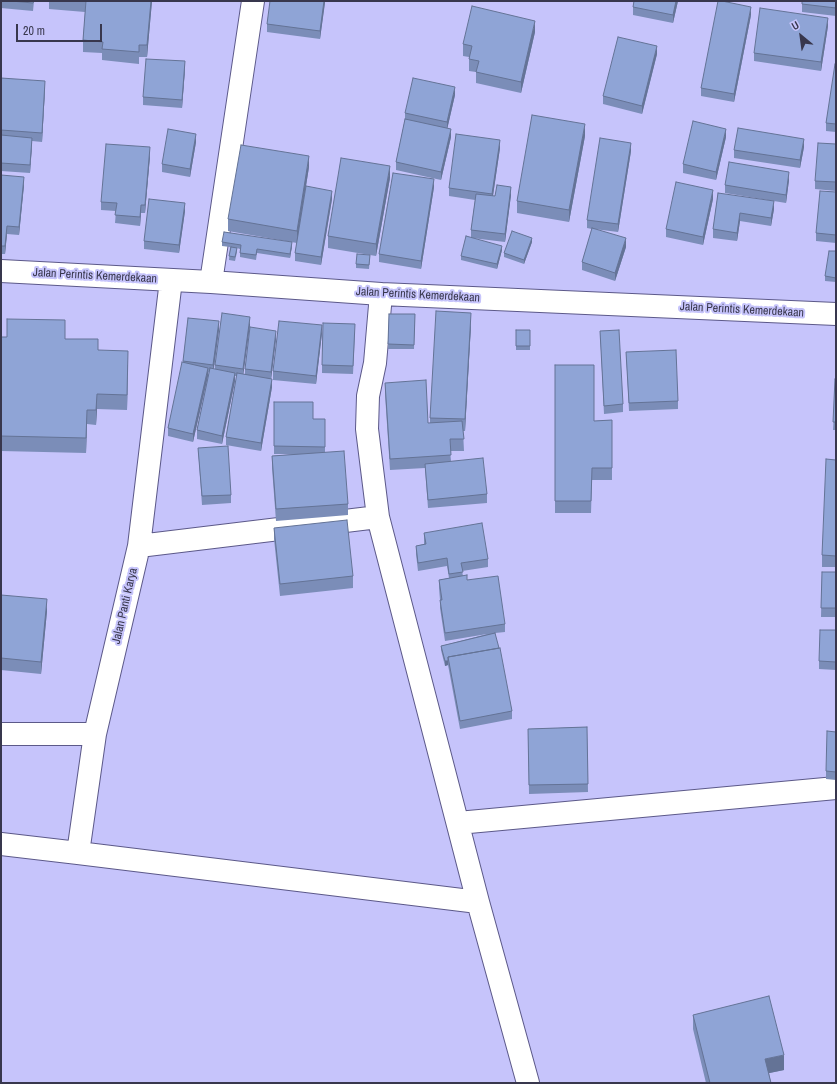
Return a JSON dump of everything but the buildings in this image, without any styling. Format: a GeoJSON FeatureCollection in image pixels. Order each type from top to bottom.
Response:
{"type":"FeatureCollection","features":[{"type":"Feature","properties":{"kind":"street"},"geometry":{"type":"LineString","coordinates":[[211,282],[253,1]]}},
{"type":"Feature","properties":{"kind":"street","name":"Jalan Perintis Kemerdekaan"},"geometry":{"type":"LineString","coordinates":[[1,271],[211,282],[381,294],[836,314]]}},
{"type":"Feature","properties":{"kind":"street","name":"Jalan Panti Karya"},"geometry":{"type":"LineString","coordinates":[[78,852],[95,734],[139,546],[171,280]]}},
{"type":"Feature","properties":{"kind":"street"},"geometry":{"type":"LineString","coordinates":[[381,294],[375,363],[368,396],[367,429],[378,517],[478,902],[528,1083]]}},
{"type":"Feature","properties":{"kind":"street"},"geometry":{"type":"LineString","coordinates":[[139,546],[378,517]]}},
{"type":"Feature","properties":{"kind":"street"},"geometry":{"type":"LineString","coordinates":[[1,734],[95,734]]}},
{"type":"Feature","properties":{"kind":"street"},"geometry":{"type":"LineString","coordinates":[[458,823],[836,788]]}},
{"type":"Feature","properties":{"kind":"street"},"geometry":{"type":"LineString","coordinates":[[1,844],[78,852],[478,902]]}}]}
